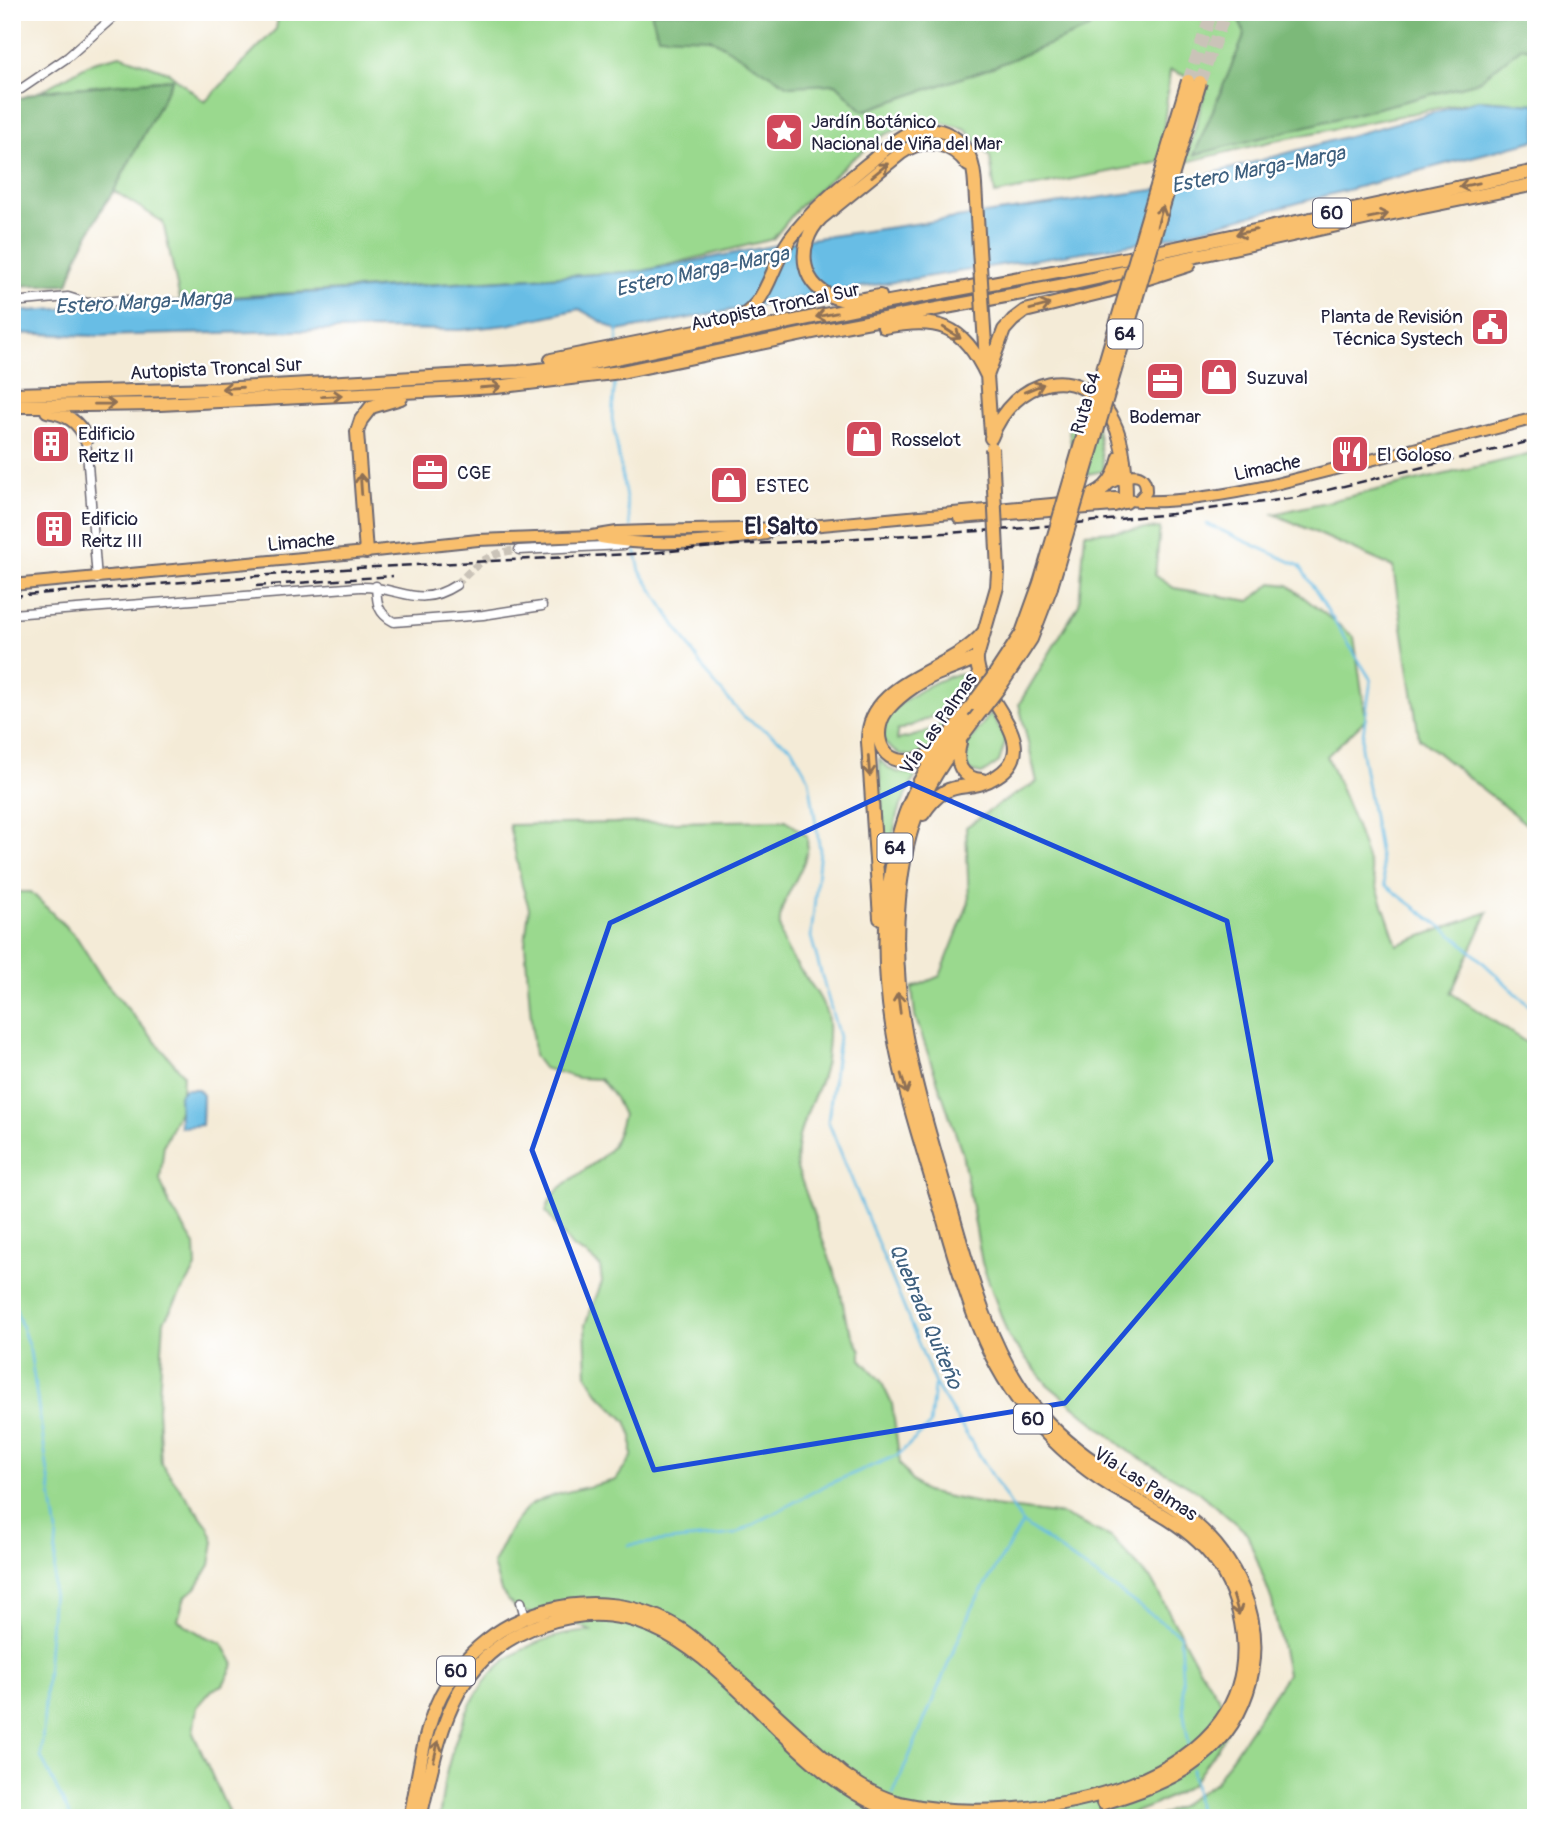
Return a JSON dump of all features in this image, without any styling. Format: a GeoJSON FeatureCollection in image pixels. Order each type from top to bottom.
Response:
{"type":"FeatureCollection","features":[{"type":"Feature","properties":{"kind":"highway","name":"Ruta 64"},"geometry":{"type":"LineString","coordinates":[[997,681],[1046,585],[1194,82]]}},
{"type":"Feature","properties":{"kind":"highway"},"geometry":{"type":"LineString","coordinates":[[584,365],[622,352],[726,325],[747,314],[760,302],[784,248],[805,221],[894,142],[915,131],[930,129],[952,136],[968,152],[975,179],[998,572],[977,657],[978,672],[1015,741],[1011,761],[1006,769],[981,784],[955,786],[939,794],[928,805],[909,838]]}},
{"type":"Feature","properties":{"kind":"highway"},"geometry":{"type":"LineString","coordinates":[[975,179],[963,158],[951,148],[930,142],[914,145],[816,223],[805,242],[807,271],[815,284],[826,294],[841,299],[863,298],[1023,273],[1086,267]]}},
{"type":"Feature","properties":{"kind":"highway","name":"Autopista Troncal Sur"},"geometry":{"type":"LineString","coordinates":[[622,352],[1086,267],[1536,171]]}},
{"type":"Feature","properties":{"kind":"highway","name":"Autopista Troncal Sur"},"geometry":{"type":"LineString","coordinates":[[12,394],[218,389],[465,375],[584,365],[621,372],[823,330],[1065,285],[1536,184]]}},
{"type":"Feature","properties":{"kind":"highway"},"geometry":{"type":"LineString","coordinates":[[987,376],[1004,330],[1025,311],[1107,291],[1240,247]]}},
{"type":"Feature","properties":{"kind":"highway"},"geometry":{"type":"LineString","coordinates":[[621,372],[641,372],[711,361],[878,328],[926,322],[940,325],[959,336],[987,376]]}},
{"type":"Feature","properties":{"kind":"highway","name":"Autopista Troncal Sur"},"geometry":{"type":"LineString","coordinates":[[12,406],[160,404],[496,387],[584,365]]}},
{"type":"Feature","properties":{"kind":"highway"},"geometry":{"type":"LineString","coordinates":[[991,443],[1004,411],[1022,393],[1042,384],[1064,383],[1083,388],[1102,404],[1116,428],[1132,501]]}},
{"type":"Feature","properties":{"kind":"highway"},"geometry":{"type":"LineString","coordinates":[[366,552],[359,426],[365,413],[377,404],[423,391]]}},
{"type":"Feature","properties":{"kind":"highway"},"geometry":{"type":"LineString","coordinates":[[12,406],[65,415],[78,425],[86,439]]}},
{"type":"Feature","properties":{"kind":"highway"},"geometry":{"type":"LineString","coordinates":[[1075,502],[1100,492],[1108,484],[1116,470],[1121,450]]}},
{"type":"Feature","properties":{"kind":"highway"},"geometry":{"type":"LineString","coordinates":[[885,956],[868,742],[870,723],[880,705],[902,687],[968,649],[983,634]]}},
{"type":"Feature","properties":{"kind":"highway"},"geometry":{"type":"LineString","coordinates":[[939,750],[912,761],[895,758],[882,747],[878,737],[879,727],[894,703],[934,675],[959,667],[977,657]]}},
{"type":"Feature","properties":{"kind":"highway"},"geometry":{"type":"LineString","coordinates":[[959,667],[978,672]]}},
{"type":"Feature","properties":{"kind":"highway","name":"Vía Las Palmas"},"geometry":{"type":"LineString","coordinates":[[997,681],[973,704],[939,750],[915,790],[899,832],[889,889],[885,956],[889,1017],[901,1074],[954,1253],[978,1326],[993,1360],[1019,1402],[1059,1447],[1106,1482],[1158,1510],[1189,1533],[1215,1561],[1234,1596],[1242,1634],[1240,1673],[1227,1711],[1206,1748]]}},
{"type":"Feature","properties":{"kind":"highway","name":"Vía Las Palmas"},"geometry":{"type":"LineString","coordinates":[[997,681],[929,786],[909,838],[901,878],[896,944],[897,984],[913,1071],[980,1306],[995,1342],[1024,1393],[1055,1429],[1101,1466],[1167,1504],[1196,1525],[1227,1560],[1246,1595],[1254,1634],[1254,1661],[1249,1687],[1233,1723],[1183,1772],[1155,1787],[1085,1804],[1042,1818]]}},
{"type":"Feature","properties":{"kind":"highway"},"geometry":{"type":"LineString","coordinates":[[962,736],[958,754],[961,769],[972,779],[992,779]]}},
{"type":"Feature","properties":{"kind":"highway","name":"Vía Las Palmas"},"geometry":{"type":"LineString","coordinates":[[410,1818],[429,1724],[447,1684],[465,1660],[499,1631],[525,1617],[553,1608],[597,1604],[633,1609],[667,1622],[704,1647],[844,1775],[869,1791],[897,1802],[939,1811],[981,1814],[1085,1804]]}},
{"type":"Feature","properties":{"kind":"highway","name":"60"},"geometry":{"type":"LineString","coordinates":[[420,1818],[442,1726],[457,1693],[479,1664],[513,1637],[540,1625],[568,1617],[597,1615],[639,1621],[678,1638],[700,1655],[828,1776],[880,1808],[919,1818]]}},
{"type":"Feature","properties":{"kind":"main road","name":"Limache"},"geometry":{"type":"LineString","coordinates":[[921,518],[970,518],[1243,492],[1536,418]]}},
{"type":"Feature","properties":{"kind":"main road"},"geometry":{"type":"LineString","coordinates":[[1108,484],[1126,476],[1138,476],[1144,481],[1146,492],[1132,501]]}},
{"type":"Feature","properties":{"kind":"main road","name":"Limache"},"geometry":{"type":"LineString","coordinates":[[12,585],[97,579],[489,539],[592,536],[624,540],[650,534],[695,542],[740,538],[789,528],[921,518],[970,511],[1116,498],[1132,501]]}},
{"type":"Feature","properties":{"kind":"street"},"geometry":{"type":"LineString","coordinates":[[21,89],[68,57],[119,12]]}},
{"type":"Feature","properties":{"kind":"street"},"geometry":{"type":"LineString","coordinates":[[12,302],[68,297],[87,303],[128,300]]}},
{"type":"Feature","properties":{"kind":"street"},"geometry":{"type":"LineString","coordinates":[[86,439],[97,579]]}},
{"type":"Feature","properties":{"kind":"street","name":"Limache"},"geometry":{"type":"LineString","coordinates":[[519,550],[624,540]]}},
{"type":"Feature","properties":{"kind":"street"},"geometry":{"type":"LineString","coordinates":[[12,614],[376,586],[426,598],[456,585]]}},
{"type":"Feature","properties":{"kind":"street"},"geometry":{"type":"LineString","coordinates":[[376,586],[377,607],[386,618],[394,622],[483,615],[542,606]]}},
{"type":"Feature","properties":{"kind":"street"},"geometry":{"type":"LineString","coordinates":[[521,1602],[525,1617]]}},
{"type":"Feature","properties":{"kind":"highlighted area"},"geometry":{"type":"Polygon","coordinates":[[[909,783],[1227,921],[1271,1161],[1065,1403],[654,1470],[532,1150],[610,923],[909,783]]]}},
{"type":"Feature","properties":{"kind":"green space"},"geometry":{"type":"Polygon","coordinates":[[[279,12],[1536,12],[1536,104],[1479,100],[1273,141],[1186,162],[1207,84],[1170,70],[1160,162],[995,194],[990,157],[966,129],[942,123],[913,123],[884,135],[850,161],[798,208],[773,239],[643,271],[180,300],[163,222],[114,191],[173,79],[41,91],[93,62],[120,55],[168,72],[205,102],[276,29],[279,12]]]}},
{"type":"Feature","properties":{"kind":"green space"},"geometry":{"type":"Polygon","coordinates":[[[651,12],[1102,12],[1088,29],[988,69],[863,111],[836,84],[789,86],[710,38],[658,36],[651,12]]]}},
{"type":"Feature","properties":{"kind":"green space"},"geometry":{"type":"Polygon","coordinates":[[[1235,12],[1536,12],[1536,51],[1522,47],[1476,83],[1194,155],[1245,34],[1235,12]]]}},
{"type":"Feature","properties":{"kind":"green space"},"geometry":{"type":"Polygon","coordinates":[[[173,79],[114,191],[102,208],[78,255],[68,284],[12,286],[12,101],[41,91],[173,79]]]}},
{"type":"Feature","properties":{"kind":"green space"},"geometry":{"type":"Polygon","coordinates":[[[1096,421],[1104,471],[1076,476],[1068,425],[1096,421]]]}},
{"type":"Feature","properties":{"kind":"green space"},"geometry":{"type":"Polygon","coordinates":[[[1536,453],[1536,832],[1419,738],[1393,567],[1274,514],[1536,453]]]}},
{"type":"Feature","properties":{"kind":"green space"},"geometry":{"type":"Polygon","coordinates":[[[1160,528],[1155,575],[1174,588],[1250,601],[1272,583],[1288,585],[1354,637],[1366,719],[1327,756],[1354,821],[1397,945],[1488,912],[1451,993],[1536,1049],[1536,1818],[1155,1818],[1178,1807],[1215,1782],[1287,1674],[1272,1601],[1247,1533],[1196,1490],[1128,1451],[1047,1384],[1009,1338],[982,1263],[962,1152],[915,1016],[912,988],[940,976],[969,902],[966,827],[1037,782],[1019,704],[1079,604],[1085,533],[1160,528]]]}},
{"type":"Feature","properties":{"kind":"green space"},"geometry":{"type":"Polygon","coordinates":[[[957,674],[964,675],[965,678],[945,707],[930,718],[897,731],[897,740],[924,733],[943,723],[958,708],[973,684],[975,694],[947,733],[935,744],[923,753],[910,756],[897,753],[883,741],[887,719],[900,704],[929,686],[957,674]]]}},
{"type":"Feature","properties":{"kind":"green space"},"geometry":{"type":"Polygon","coordinates":[[[991,713],[1006,740],[999,762],[982,774],[972,772],[966,767],[963,755],[968,743],[991,713]]]}},
{"type":"Feature","properties":{"kind":"green space"},"geometry":{"type":"Polygon","coordinates":[[[879,759],[896,772],[917,773],[897,814],[886,880],[879,759]]]}},
{"type":"Feature","properties":{"kind":"green space"},"geometry":{"type":"Polygon","coordinates":[[[786,820],[807,836],[807,848],[804,861],[782,908],[780,928],[787,951],[821,1001],[828,1026],[825,1065],[799,1136],[797,1168],[840,1288],[846,1320],[861,1351],[861,1359],[881,1381],[892,1404],[900,1464],[911,1480],[925,1492],[993,1506],[1063,1515],[1111,1537],[1152,1581],[1198,1666],[1232,1715],[1223,1740],[1191,1785],[1156,1804],[1121,1818],[439,1818],[455,1741],[478,1692],[493,1672],[511,1656],[533,1644],[591,1631],[576,1624],[516,1610],[501,1591],[493,1564],[503,1542],[521,1514],[534,1503],[616,1480],[632,1457],[632,1437],[626,1421],[598,1393],[587,1375],[585,1325],[602,1282],[600,1266],[572,1247],[546,1212],[555,1193],[612,1146],[623,1115],[615,1098],[600,1079],[578,1078],[543,1068],[534,1056],[525,944],[529,908],[509,825],[786,820]]]}},
{"type":"Feature","properties":{"kind":"green space"},"geometry":{"type":"Polygon","coordinates":[[[12,892],[31,892],[77,938],[104,981],[183,1074],[181,1107],[164,1144],[160,1180],[170,1206],[195,1245],[196,1268],[164,1321],[158,1409],[161,1463],[208,1526],[214,1541],[210,1565],[196,1588],[185,1596],[178,1620],[202,1635],[222,1643],[234,1664],[223,1685],[212,1690],[197,1707],[193,1733],[231,1818],[12,1818],[12,892]]]}},
{"type":"Feature","properties":{"kind":"water","name":"Estero Marga-Marga"},"geometry":{"type":"Polygon","coordinates":[[[1479,100],[1536,104],[1536,140],[1158,240],[837,291],[618,331],[579,309],[507,325],[460,330],[377,329],[96,336],[12,333],[12,312],[643,271],[803,240],[1153,190],[1479,100]]]}},
{"type":"Feature","properties":{"kind":"water"},"geometry":{"type":"Polygon","coordinates":[[[185,1089],[198,1089],[203,1095],[202,1125],[180,1127],[179,1095],[185,1089]]]}},
{"type":"Feature","properties":{"kind":"waterway"},"geometry":{"type":"LineString","coordinates":[[1180,232],[1190,236]]}},
{"type":"Feature","properties":{"kind":"waterway"},"geometry":{"type":"LineString","coordinates":[[617,344],[618,330]]}},
{"type":"Feature","properties":{"kind":"waterway"},"geometry":{"type":"LineString","coordinates":[[615,378],[612,418],[631,527]]}},
{"type":"Feature","properties":{"kind":"waterway"},"geometry":{"type":"LineString","coordinates":[[1207,524],[1300,566],[1371,680],[1361,748],[1385,885],[1459,940],[1536,1012]]}},
{"type":"Feature","properties":{"kind":"waterway","name":"Quebrada Quiteño"},"geometry":{"type":"LineString","coordinates":[[634,544],[640,571],[709,677],[744,717],[791,747],[809,779],[820,850],[811,937],[839,1037],[828,1121],[935,1384],[1022,1523],[1180,1635],[1184,1715],[1189,1745]]}},
{"type":"Feature","properties":{"kind":"waterway"},"geometry":{"type":"LineString","coordinates":[[12,1298],[30,1351],[57,1533],[41,1757],[71,1818]]}},
{"type":"Feature","properties":{"kind":"waterway"},"geometry":{"type":"LineString","coordinates":[[629,1545],[736,1534],[826,1485],[898,1455],[930,1425],[934,1386]]}},
{"type":"Feature","properties":{"kind":"waterway"},"geometry":{"type":"LineString","coordinates":[[893,1795],[972,1607],[1022,1524]]}},
{"type":"Feature","properties":{"kind":"waterway","name":"Quebrada Quiteño"},"geometry":{"type":"LineString","coordinates":[[1192,1769],[1199,1818]]}},
{"type":"Feature","properties":{"kind":"tunnel"},"geometry":{"type":"LineString","coordinates":[[1188,81],[1212,12]]}},
{"type":"Feature","properties":{"kind":"tunnel"},"geometry":{"type":"LineString","coordinates":[[1200,82],[1226,12]]}},
{"type":"Feature","properties":{"kind":"tunnel"},"geometry":{"type":"LineString","coordinates":[[456,585],[491,556],[519,550]]}},
{"type":"Feature","properties":{"kind":"railway"},"geometry":{"type":"LineString","coordinates":[[12,596],[356,568],[649,553],[736,545],[1014,529],[1171,514],[1294,498],[1536,440]]}},
{"type":"Feature","properties":{"kind":"railway"},"geometry":{"type":"LineString","coordinates":[[256,586],[393,576]]}},
{"type":"Feature","properties":{"kind":"place","name":"Jardín Botánico Nacional de Viña del Mar"},"geometry":{"type":"Point","coordinates":[784,132]}},
{"type":"Feature","properties":{"kind":"place","name":"Planta de Revisión Técnica Systech"},"geometry":{"type":"Point","coordinates":[1490,327]}},
{"type":"Feature","properties":{"kind":"place","name":"Suzuval"},"geometry":{"type":"Point","coordinates":[1219,377]}},
{"type":"Feature","properties":{"kind":"place","name":"Bodemar"},"geometry":{"type":"Point","coordinates":[1165,381]}},
{"type":"Feature","properties":{"kind":"place","name":"Rosselot"},"geometry":{"type":"Point","coordinates":[864,439]}},
{"type":"Feature","properties":{"kind":"place","name":"Edificio Reitz II"},"geometry":{"type":"Point","coordinates":[51,444]}},
{"type":"Feature","properties":{"kind":"place","name":"El Goloso"},"geometry":{"type":"Point","coordinates":[1350,454]}},
{"type":"Feature","properties":{"kind":"place","name":"CGE"},"geometry":{"type":"Point","coordinates":[430,472]}},
{"type":"Feature","properties":{"kind":"place","name":"ESTEC"},"geometry":{"type":"Point","coordinates":[729,485]}},
{"type":"Feature","properties":{"kind":"place","name":"Edificio Reitz III"},"geometry":{"type":"Point","coordinates":[54,529]}},
{"type":"Feature","properties":{"kind":"district","name":"El Salto"},"geometry":{"type":"Point","coordinates":[781,526]}}]}
